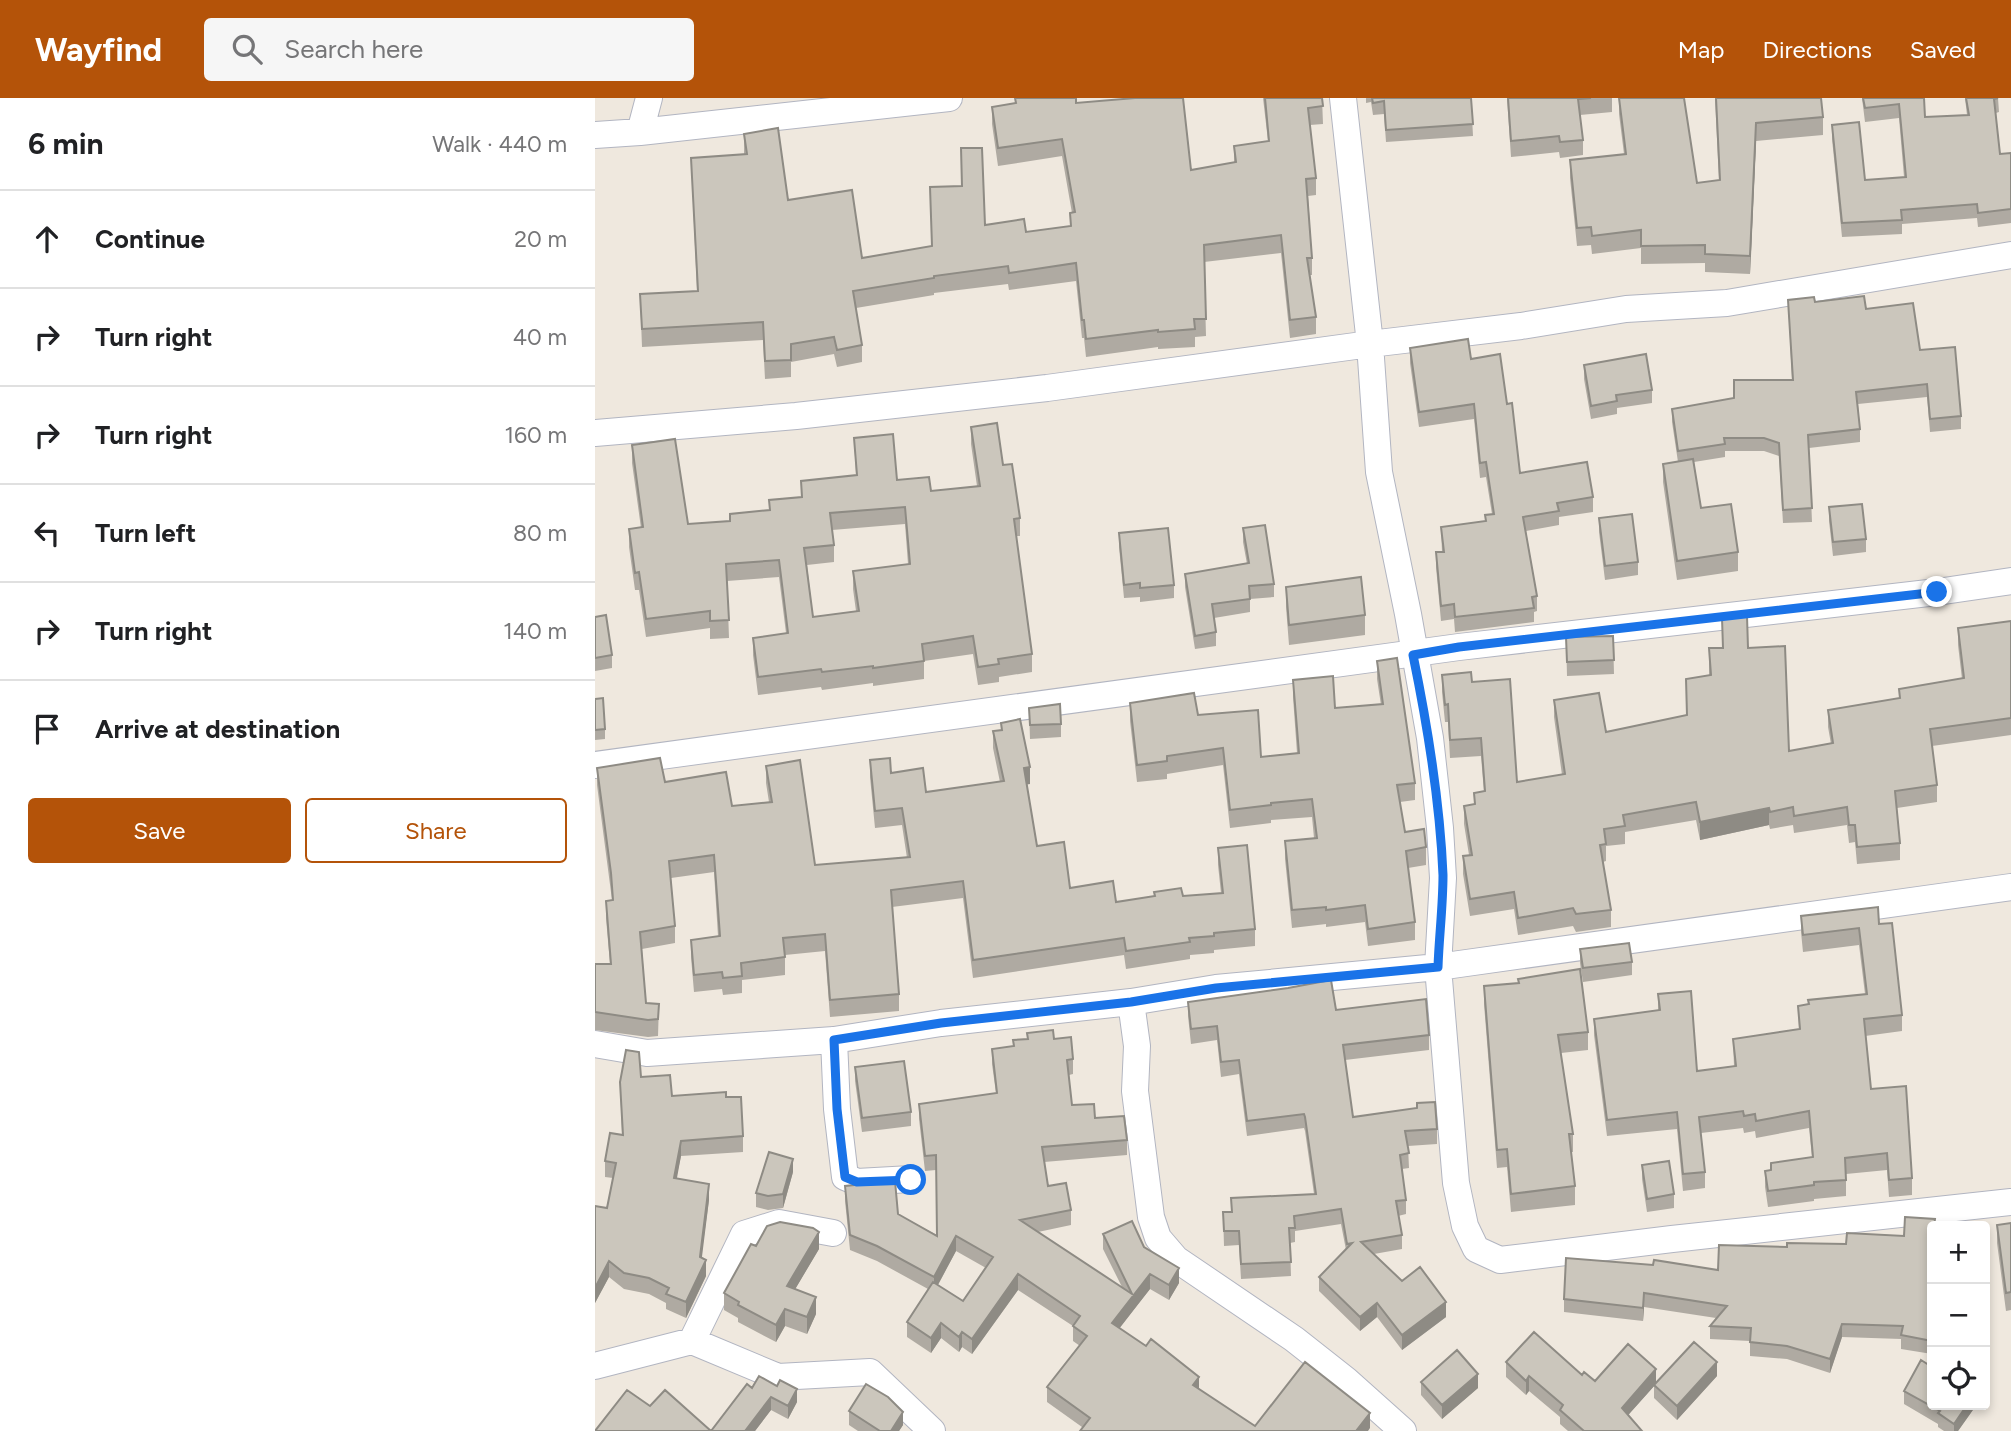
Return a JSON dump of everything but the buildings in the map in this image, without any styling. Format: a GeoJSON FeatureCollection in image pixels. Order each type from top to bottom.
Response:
{"type":"FeatureCollection","features":[{"type":"Feature","properties":{"kind":"street"},"geometry":{"type":"LineString","coordinates":[[640,132],[649,98]]}},
{"type":"Feature","properties":{"kind":"street"},"geometry":{"type":"LineString","coordinates":[[595,135],[949,98]]}},
{"type":"Feature","properties":{"kind":"street"},"geometry":{"type":"LineString","coordinates":[[1343,98],[1370,344],[1379,472],[1430,738],[1443,878],[1438,967],[1456,1183],[1465,1226],[1476,1249],[1500,1261],[1672,1239],[2011,1202]]}},
{"type":"Feature","properties":{"kind":"street"},"geometry":{"type":"LineString","coordinates":[[595,433],[796,416],[1047,388],[1521,326],[1626,309],[1727,303],[2011,255]]}},
{"type":"Feature","properties":{"kind":"street"},"geometry":{"type":"LineString","coordinates":[[595,765],[1459,647],[1937,592],[2011,581]]}},
{"type":"Feature","properties":{"kind":"street"},"geometry":{"type":"LineString","coordinates":[[595,1044],[647,1053],[834,1040],[941,1023],[1131,1002],[1216,988],[1438,967],[2011,887]]}},
{"type":"Feature","properties":{"kind":"street"},"geometry":{"type":"LineString","coordinates":[[1131,1002],[1137,1046],[1135,1091],[1151,1217],[1158,1238],[1175,1259],[1294,1339],[1346,1380],[1403,1431]]}},
{"type":"Feature","properties":{"kind":"street"},"geometry":{"type":"LineString","coordinates":[[834,1040],[837,1109],[845,1177],[857,1182],[911,1180]]}},
{"type":"Feature","properties":{"kind":"street"},"geometry":{"type":"LineString","coordinates":[[692,1340],[744,1234],[779,1223],[833,1233]]}},
{"type":"Feature","properties":{"kind":"street"},"geometry":{"type":"LineString","coordinates":[[595,1366],[692,1340],[778,1377],[870,1371],[932,1431]]}},
{"type":"Feature","properties":{"kind":"route"},"geometry":{"type":"LineString","coordinates":[[911,1180],[857,1182],[845,1177],[837,1109],[834,1040],[941,1023],[1069,1010],[1216,988],[1438,967],[1443,878],[1440,828],[1430,738],[1413,655],[1459,647],[1937,592]]}}]}
